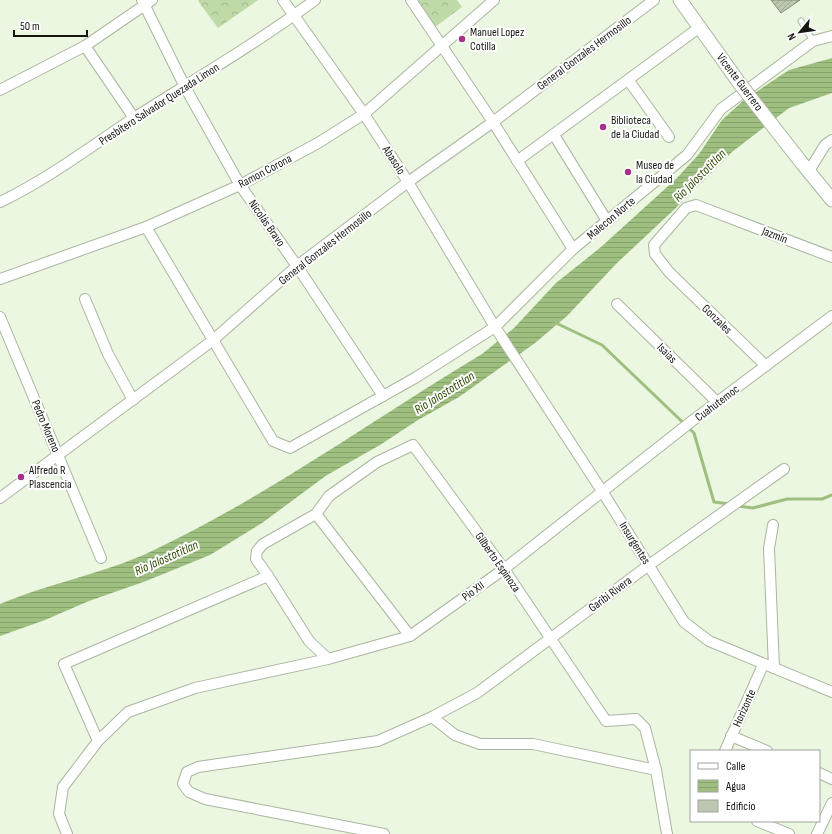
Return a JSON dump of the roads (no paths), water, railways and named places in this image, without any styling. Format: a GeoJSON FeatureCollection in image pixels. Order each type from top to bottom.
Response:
{"type":"FeatureCollection","features":[{"type":"Feature","properties":{"kind":"street","name":"Abasolo"},"geometry":{"type":"LineString","coordinates":[[283,0],[364,114],[408,182],[498,331]]}},
{"type":"Feature","properties":{"kind":"street","name":"Presbítero Salvador Quezada Limon"},"geometry":{"type":"LineString","coordinates":[[0,202],[70,163],[134,118],[255,43],[315,0]]}},
{"type":"Feature","properties":{"kind":"street"},"geometry":{"type":"LineString","coordinates":[[411,0],[493,122],[573,249]]}},
{"type":"Feature","properties":{"kind":"street","name":"Ramon Corona"},"geometry":{"type":"LineString","coordinates":[[0,279],[146,227],[240,185],[318,143],[364,114],[494,0]]}},
{"type":"Feature","properties":{"kind":"street","name":"General Gonzales Hermosillo"},"geometry":{"type":"LineString","coordinates":[[0,498],[212,341],[297,266],[408,182],[493,122],[654,0]]}},
{"type":"Feature","properties":{"kind":"street","name":"Vicente Guerrero"},"geometry":{"type":"LineString","coordinates":[[680,0],[740,84],[832,200]]}},
{"type":"Feature","properties":{"kind":"street"},"geometry":{"type":"LineString","coordinates":[[0,90],[85,46],[146,2]]}},
{"type":"Feature","properties":{"kind":"street","name":"Nicolás Bravo"},"geometry":{"type":"LineString","coordinates":[[146,2],[184,87],[240,185],[297,266],[383,396]]}},
{"type":"Feature","properties":{"kind":"street"},"geometry":{"type":"LineString","coordinates":[[517,161],[629,81],[700,27]]}},
{"type":"Feature","properties":{"kind":"street","name":"Malecon Norte"},"geometry":{"type":"LineString","coordinates":[[146,227],[273,442],[290,448],[498,331],[573,249],[687,155],[721,109],[813,41],[832,36]]}},
{"type":"Feature","properties":{"kind":"street"},"geometry":{"type":"LineString","coordinates":[[85,46],[134,118]]}},
{"type":"Feature","properties":{"kind":"street"},"geometry":{"type":"LineString","coordinates":[[629,81],[669,137]]}},
{"type":"Feature","properties":{"kind":"street"},"geometry":{"type":"LineString","coordinates":[[554,135],[607,221]]}},
{"type":"Feature","properties":{"kind":"street"},"geometry":{"type":"LineString","coordinates":[[805,167],[825,145],[832,140]]}},
{"type":"Feature","properties":{"kind":"street","name":"Jazmín"},"geometry":{"type":"LineString","coordinates":[[668,272],[654,254],[654,246],[686,208],[696,204],[832,256]]}},
{"type":"Feature","properties":{"kind":"street","name":"Gonzales"},"geometry":{"type":"LineString","coordinates":[[668,272],[766,366]]}},
{"type":"Feature","properties":{"kind":"street"},"geometry":{"type":"LineString","coordinates":[[85,299],[108,354],[133,400]]}},
{"type":"Feature","properties":{"kind":"street","name":"Isaias"},"geometry":{"type":"LineString","coordinates":[[617,304],[717,402]]}},
{"type":"Feature","properties":{"kind":"street","name":"Cuahutemoc"},"geometry":{"type":"LineString","coordinates":[[602,491],[681,429],[832,316]]}},
{"type":"Feature","properties":{"kind":"street","name":"Pedro Moreno"},"geometry":{"type":"LineString","coordinates":[[0,317],[101,558]]}},
{"type":"Feature","properties":{"kind":"street","name":"Insurgentes"},"geometry":{"type":"LineString","coordinates":[[498,331],[602,491],[684,622],[709,641],[763,665],[774,668],[832,692]]}},
{"type":"Feature","properties":{"kind":"street","name":"Gilberto Espinoza"},"geometry":{"type":"LineString","coordinates":[[316,514],[329,496],[377,462],[413,445],[504,568],[578,682],[606,721],[636,719],[645,728],[656,770]]}},
{"type":"Feature","properties":{"kind":"street","name":"Garibi Rivera"},"geometry":{"type":"LineString","coordinates":[[384,834],[205,799],[189,792],[183,784],[187,772],[198,767],[378,741],[432,717],[477,693],[649,565],[784,469]]}},
{"type":"Feature","properties":{"kind":"street","name":"Pio XII"},"geometry":{"type":"LineString","coordinates":[[67,834],[59,814],[63,787],[98,741],[128,712],[195,688],[328,659],[410,636],[504,568],[602,491]]}},
{"type":"Feature","properties":{"kind":"street"},"geometry":{"type":"LineString","coordinates":[[328,659],[309,641],[256,559],[257,551],[263,544],[316,514],[410,636]]}},
{"type":"Feature","properties":{"kind":"street"},"geometry":{"type":"LineString","coordinates":[[772,525],[769,548],[774,668]]}},
{"type":"Feature","properties":{"kind":"street"},"geometry":{"type":"LineString","coordinates":[[98,741],[64,664],[268,576]]}},
{"type":"Feature","properties":{"kind":"street","name":"Horizonte"},"geometry":{"type":"LineString","coordinates":[[725,750],[763,665]]}},
{"type":"Feature","properties":{"kind":"street"},"geometry":{"type":"LineString","coordinates":[[432,717],[455,735],[480,744],[533,744],[656,770],[666,834]]}},
{"type":"Feature","properties":{"kind":"street"},"geometry":{"type":"LineString","coordinates":[[731,736],[765,750]]}},
{"type":"Feature","properties":{"kind":"street"},"geometry":{"type":"LineString","coordinates":[[820,773],[832,779]]}},
{"type":"Feature","properties":{"kind":"street"},"geometry":{"type":"LineString","coordinates":[[817,834],[832,803]]}},
{"type":"Feature","properties":{"kind":"street"},"geometry":{"type":"LineString","coordinates":[[759,822],[789,834]]}},
{"type":"Feature","properties":{"kind":"lane"},"geometry":{"type":"LineString","coordinates":[[801,21],[813,41]]}},
{"type":"Feature","properties":{"kind":"water","name":"Rio Jalostotitlan"},"geometry":{"type":"Polygon","coordinates":[[[832,58],[832,93],[789,108],[732,152],[680,204],[616,264],[567,316],[535,343],[459,397],[327,475],[262,523],[210,555],[146,581],[89,601],[45,620],[0,636],[0,604],[38,590],[115,566],[152,551],[195,529],[319,457],[482,354],[514,328],[556,283],[601,247],[677,178],[699,154],[722,120],[744,100],[789,70],[832,58]]]}},
{"type":"Feature","properties":{"kind":"waterway"},"geometry":{"type":"LineString","coordinates":[[556,323],[602,345],[694,433],[714,502],[730,504]]}},
{"type":"Feature","properties":{"kind":"waterway"},"geometry":{"type":"LineString","coordinates":[[738,506],[753,508],[787,499],[822,499],[832,495]]}},
{"type":"Feature","properties":{"kind":"place","name":"Manuel Lopez Cotilla"},"geometry":{"type":"Point","coordinates":[462,39]}},
{"type":"Feature","properties":{"kind":"place","name":"Biblioteca de la Ciudad"},"geometry":{"type":"Point","coordinates":[603,127]}},
{"type":"Feature","properties":{"kind":"place","name":"Museo de la Ciudad"},"geometry":{"type":"Point","coordinates":[628,172]}},
{"type":"Feature","properties":{"kind":"place","name":"Alfredo R Plascencia"},"geometry":{"type":"Point","coordinates":[21,477]}}]}
